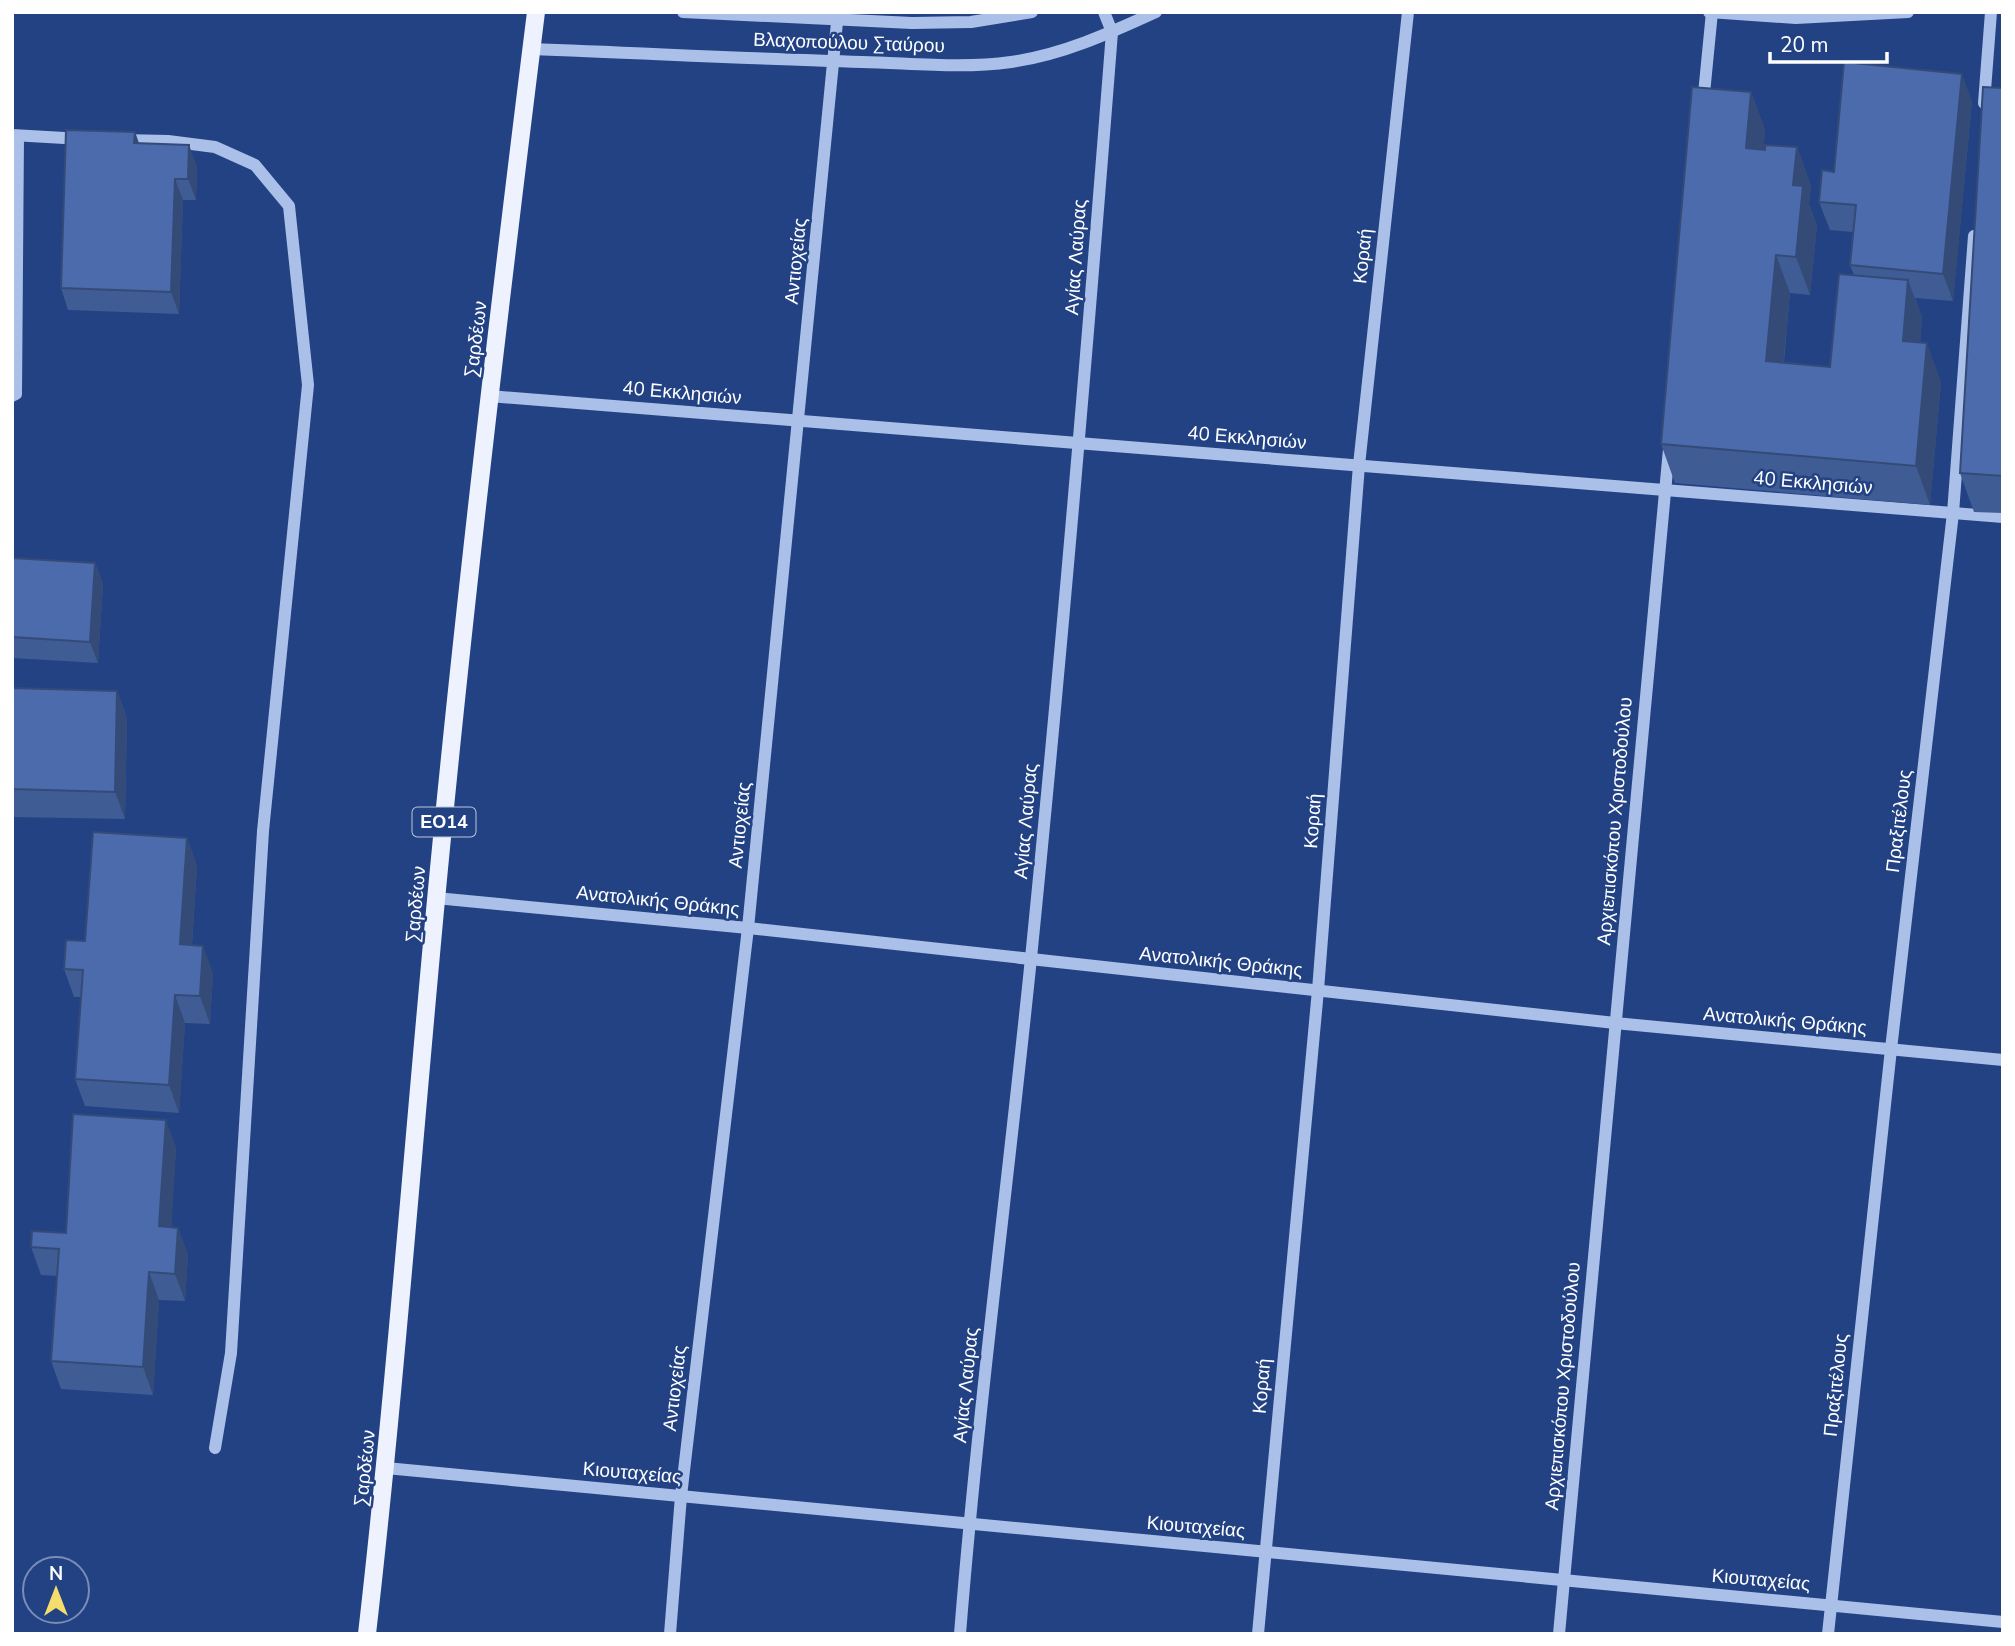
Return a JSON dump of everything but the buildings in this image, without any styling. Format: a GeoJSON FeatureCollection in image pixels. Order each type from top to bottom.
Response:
{"type":"FeatureCollection","features":[{"type":"Feature","properties":{"kind":"main road","name":"Σαρδέων"},"geometry":{"type":"LineString","coordinates":[[367,1634],[386,1468],[436,898],[489,396],[536,12]]}},
{"type":"Feature","properties":{"kind":"street","name":"Βλαχοπούλου Σταύρου"},"geometry":{"type":"LineString","coordinates":[[683,12],[837,16],[912,23],[971,22],[1032,12]]}},
{"type":"Feature","properties":{"kind":"street","name":"Αγίας Λαύρας"},"geometry":{"type":"LineString","coordinates":[[960,1634],[969,1524],[1031,960],[1080,443],[1112,32],[1104,12]]}},
{"type":"Feature","properties":{"kind":"street","name":"Βλαχοπούλου Σταύρου"},"geometry":{"type":"LineString","coordinates":[[532,48],[964,65],[1010,62],[1057,52],[1156,12]]}},
{"type":"Feature","properties":{"kind":"street","name":"Κοραή"},"geometry":{"type":"LineString","coordinates":[[1258,1634],[1318,990],[1359,465],[1408,12]]}},
{"type":"Feature","properties":{"kind":"street"},"geometry":{"type":"LineString","coordinates":[[1701,122],[1711,12],[1796,18],[1908,12]]}},
{"type":"Feature","properties":{"kind":"street"},"geometry":{"type":"LineString","coordinates":[[1984,110],[1991,12]]}},
{"type":"Feature","properties":{"kind":"street","name":"Αντιοχείας"},"geometry":{"type":"LineString","coordinates":[[670,1634],[681,1496],[748,928],[837,16]]}},
{"type":"Feature","properties":{"kind":"street"},"geometry":{"type":"LineString","coordinates":[[12,396],[16,394],[15,136],[168,141],[215,147],[255,165],[289,206],[307,385],[263,831],[231,1353],[215,1448]]}},
{"type":"Feature","properties":{"kind":"street","name":"Πραξιτέλους"},"geometry":{"type":"LineString","coordinates":[[1828,1634],[1891,1049],[1953,513],[1975,221]]}},
{"type":"Feature","properties":{"kind":"street","name":"40 Εκκλησιών"},"geometry":{"type":"LineString","coordinates":[[489,396],[2003,517]]}},
{"type":"Feature","properties":{"kind":"street","name":"Αρχιεπισκόπου Χριστοδούλου"},"geometry":{"type":"LineString","coordinates":[[1559,1634],[1670,435]]}},
{"type":"Feature","properties":{"kind":"street","name":"Ανατολικής Θράκης"},"geometry":{"type":"LineString","coordinates":[[436,898],[748,928],[1615,1023],[2003,1060]]}},
{"type":"Feature","properties":{"kind":"street","name":"Κιουταχείας"},"geometry":{"type":"LineString","coordinates":[[386,1468],[2003,1622]]}}]}
